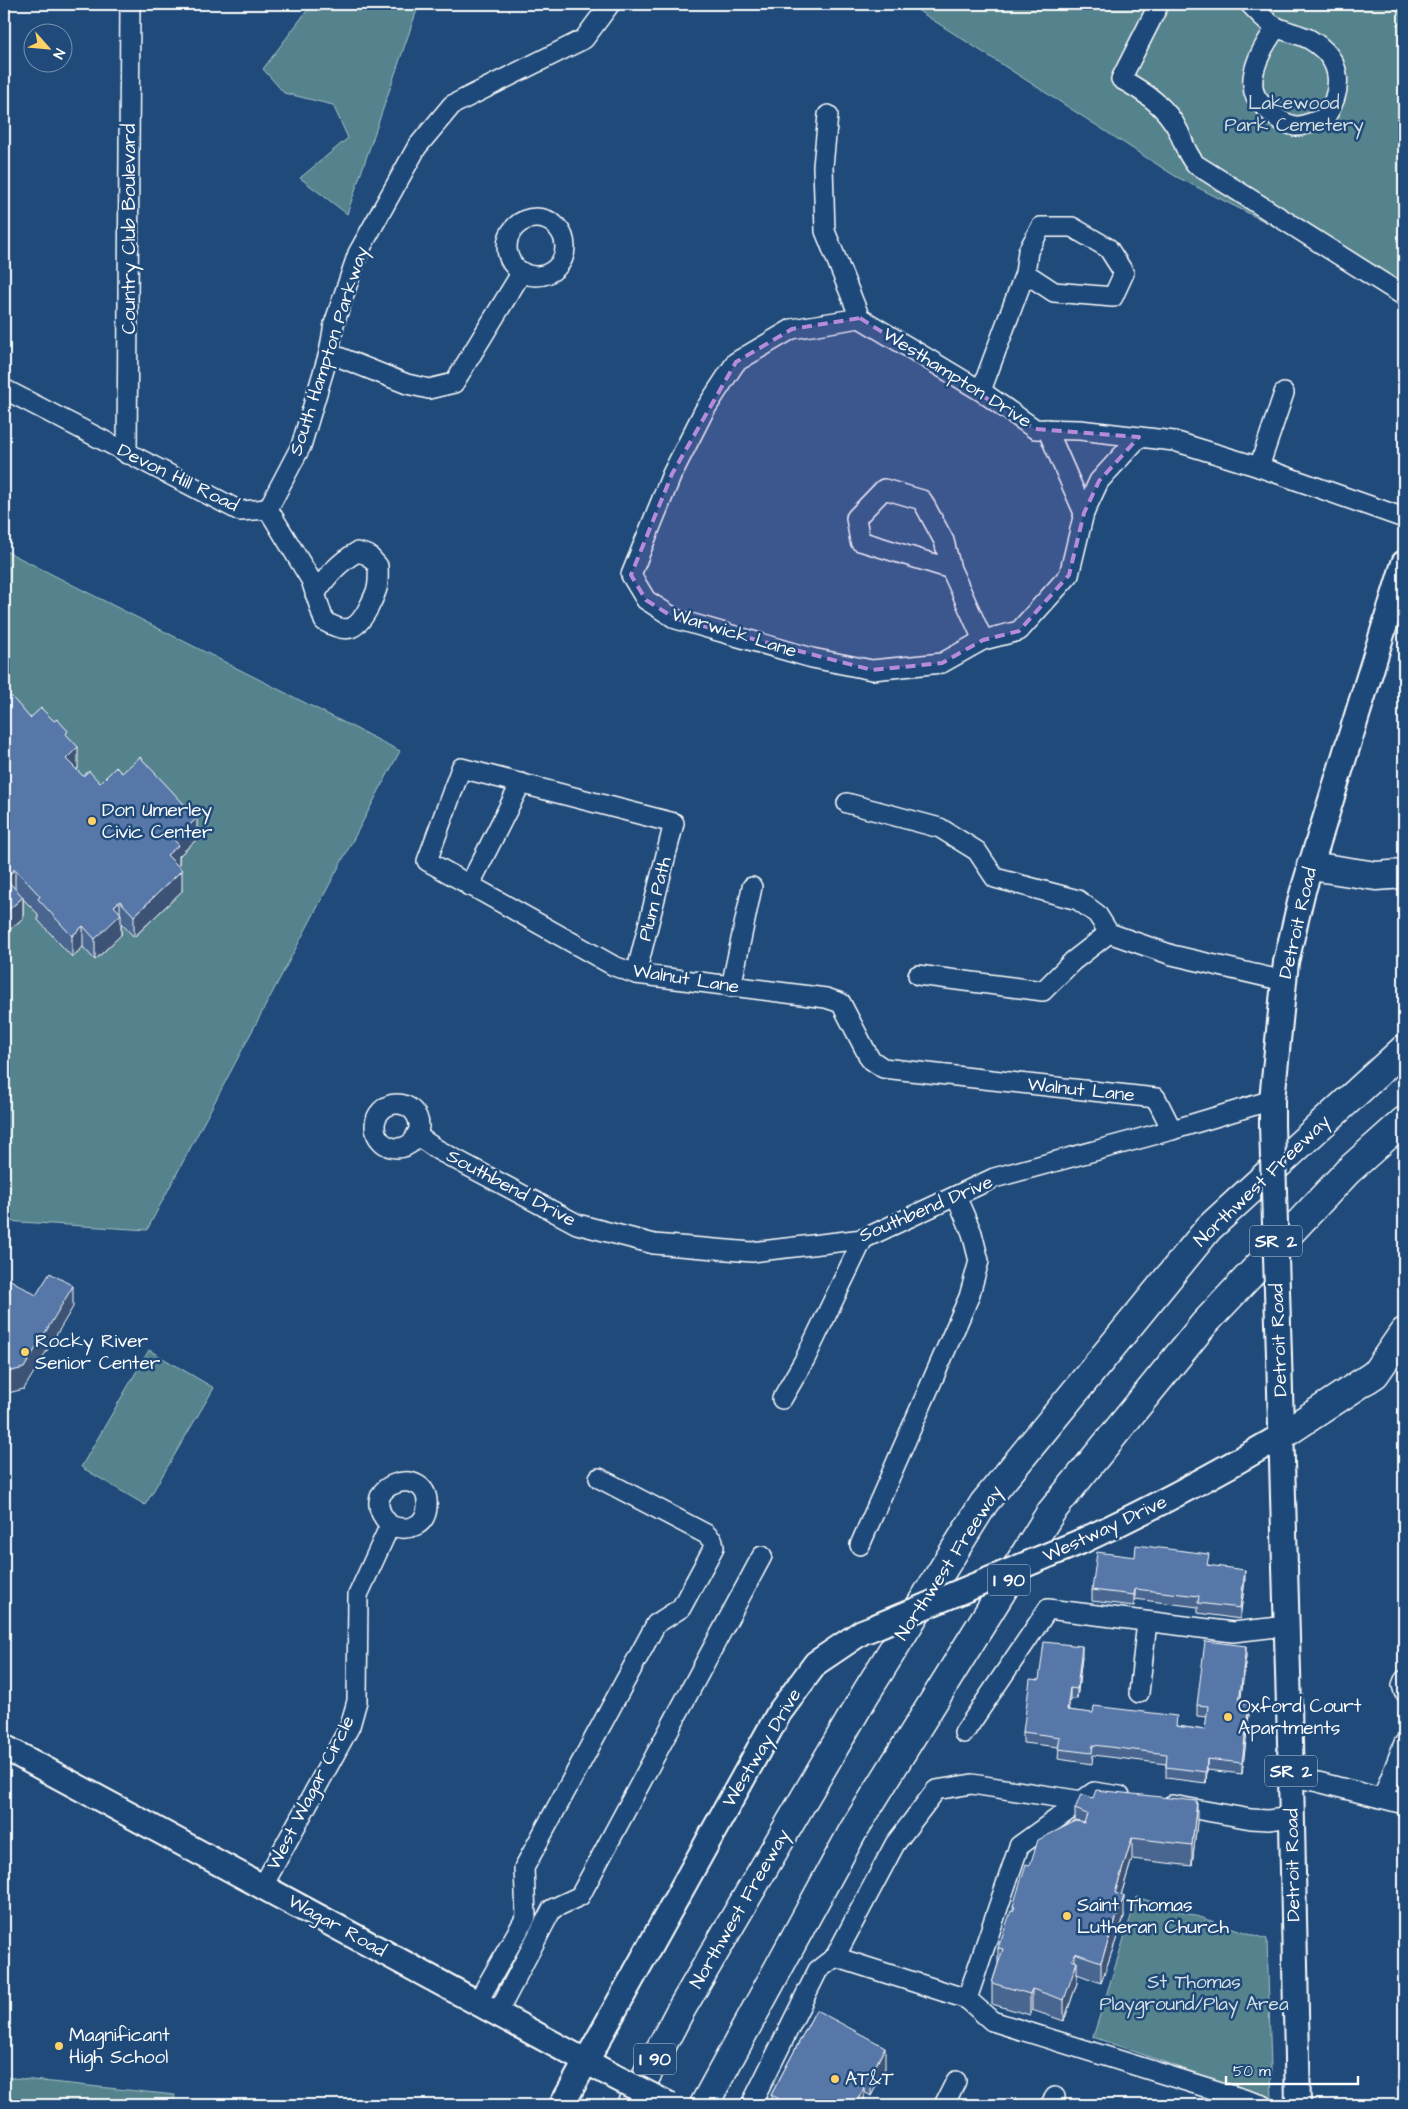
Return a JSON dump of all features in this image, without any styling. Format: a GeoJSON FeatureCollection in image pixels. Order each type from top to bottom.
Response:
{"type":"FeatureCollection","features":[{"type":"Feature","properties":{"kind":"highway"},"geometry":{"type":"LineString","coordinates":[[1311,866],[1376,876],[1404,874]]}},
{"type":"Feature","properties":{"kind":"highway","name":"Northwest Freeway"},"geometry":{"type":"LineString","coordinates":[[631,2105],[679,2013],[861,1701],[984,1503],[1209,1228],[1404,1049]]}},
{"type":"Feature","properties":{"kind":"highway","name":"I 90"},"geometry":{"type":"LineString","coordinates":[[704,2105],[853,1831],[1051,1512],[1204,1324],[1348,1171],[1404,1121]]}},
{"type":"Feature","properties":{"kind":"highway"},"geometry":{"type":"LineString","coordinates":[[1282,1436],[1375,1374],[1404,1332]]}},
{"type":"Feature","properties":{"kind":"main road","name":"Detroit Road"},"geometry":{"type":"LineString","coordinates":[[1298,2105],[1272,1100],[1286,962],[1302,894],[1404,563]]}},
{"type":"Feature","properties":{"kind":"main road","name":"Westway Drive"},"geometry":{"type":"LineString","coordinates":[[562,2105],[779,1713],[816,1663],[862,1632],[1080,1542],[1142,1513],[1197,1485],[1282,1436]]}},
{"type":"Feature","properties":{"kind":"main road","name":"Wagar Road"},"geometry":{"type":"LineString","coordinates":[[4,1747],[586,2062],[670,2105]]}},
{"type":"Feature","properties":{"kind":"street","name":"Country Club Boulevard"},"geometry":{"type":"LineString","coordinates":[[127,454],[130,4]]}},
{"type":"Feature","properties":{"kind":"street","name":"South Hampton Parkway"},"geometry":{"type":"LineString","coordinates":[[268,510],[301,446],[329,353],[334,324],[358,252],[417,147],[452,105],[584,39],[610,4]]}},
{"type":"Feature","properties":{"kind":"street"},"geometry":{"type":"LineString","coordinates":[[1159,4],[1122,79],[1139,89],[1163,108],[1179,132],[1186,151],[1195,164],[1404,296]]}},
{"type":"Feature","properties":{"kind":"street"},"geometry":{"type":"LineString","coordinates":[[1250,4],[1266,20],[1277,27],[1290,30],[1309,40],[1324,49],[1334,60],[1338,80],[1335,102],[1325,118],[1296,126],[1278,120],[1265,108],[1254,93],[1253,76],[1258,60],[1268,38],[1277,27]]}},
{"type":"Feature","properties":{"kind":"street"},"geometry":{"type":"LineString","coordinates":[[828,115],[823,166],[825,231],[860,318]]}},
{"type":"Feature","properties":{"kind":"street"},"geometry":{"type":"LineString","coordinates":[[981,391],[1025,273],[1028,251],[1041,226],[1072,227],[1108,248],[1124,273],[1114,297],[1054,292],[1025,273]]}},
{"type":"Feature","properties":{"kind":"street"},"geometry":{"type":"LineString","coordinates":[[329,353],[408,384],[428,389],[454,384],[522,272]]}},
{"type":"Feature","properties":{"kind":"street","name":"Westhampton Drive"},"geometry":{"type":"LineString","coordinates":[[860,318],[981,391],[1035,429],[1080,430],[1174,440],[1404,518]]}},
{"type":"Feature","properties":{"kind":"street","name":"Warwick Lane"},"geometry":{"type":"LineString","coordinates":[[860,318],[792,329],[736,362],[704,411],[672,474],[631,574],[646,600],[676,619],[812,658],[872,670],[942,663],[983,640],[1019,630],[1069,575],[1084,513],[1099,482],[1140,437]]}},
{"type":"Feature","properties":{"kind":"street","name":"Devon Hill Road"},"geometry":{"type":"LineString","coordinates":[[4,389],[240,511],[268,510]]}},
{"type":"Feature","properties":{"kind":"street"},"geometry":{"type":"LineString","coordinates":[[1260,468],[1284,393]]}},
{"type":"Feature","properties":{"kind":"street"},"geometry":{"type":"LineString","coordinates":[[1047,429],[1084,513]]}},
{"type":"Feature","properties":{"kind":"street"},"geometry":{"type":"LineString","coordinates":[[951,569],[860,540],[856,518],[884,489],[922,500],[944,540],[951,569],[983,640]]}},
{"type":"Feature","properties":{"kind":"street"},"geometry":{"type":"LineString","coordinates":[[268,510],[311,580],[315,594]]}},
{"type":"Feature","properties":{"kind":"street","name":"Walnut Lane"},"geometry":{"type":"LineString","coordinates":[[674,823],[461,768],[427,862],[614,966],[636,974],[826,998],[841,1003],[870,1059],[883,1068],[1156,1098],[1172,1130]]}},
{"type":"Feature","properties":{"kind":"street"},"geometry":{"type":"LineString","coordinates":[[469,886],[522,783]]}},
{"type":"Feature","properties":{"kind":"street"},"geometry":{"type":"LineString","coordinates":[[847,803],[940,828],[977,851],[995,878],[1078,900],[1097,914],[1108,934],[1172,955],[1284,981]]}},
{"type":"Feature","properties":{"kind":"street","name":"Plum Path"},"geometry":{"type":"LineString","coordinates":[[636,974],[674,823]]}},
{"type":"Feature","properties":{"kind":"street"},"geometry":{"type":"LineString","coordinates":[[731,987],[752,887]]}},
{"type":"Feature","properties":{"kind":"street"},"geometry":{"type":"LineString","coordinates":[[918,975],[1042,991],[1073,961],[1108,934]]}},
{"type":"Feature","properties":{"kind":"street","name":"Southbend Drive"},"geometry":{"type":"LineString","coordinates":[[416,1135],[438,1150],[577,1224],[654,1244],[752,1252],[863,1239],[994,1178],[1172,1130],[1272,1100]]}},
{"type":"Feature","properties":{"kind":"street"},"geometry":{"type":"LineString","coordinates":[[860,1545],[969,1297],[979,1261],[972,1233],[956,1196]]}},
{"type":"Feature","properties":{"kind":"street"},"geometry":{"type":"LineString","coordinates":[[782,1399],[805,1359],[863,1239]]}},
{"type":"Feature","properties":{"kind":"street"},"geometry":{"type":"LineString","coordinates":[[477,2003],[526,1917],[524,1868],[656,1624],[681,1608],[714,1547],[713,1541],[706,1534],[599,1478]]}},
{"type":"Feature","properties":{"kind":"street","name":"West Wagar Circle"},"geometry":{"type":"LineString","coordinates":[[263,1886],[350,1726],[357,1701],[358,1595],[390,1525]]}},
{"type":"Feature","properties":{"kind":"street"},"geometry":{"type":"LineString","coordinates":[[498,2014],[552,1909],[580,1896],[762,1556]]}},
{"type":"Feature","properties":{"kind":"street"},"geometry":{"type":"LineString","coordinates":[[964,1733],[1048,1609],[1233,1632],[1287,1626]]}},
{"type":"Feature","properties":{"kind":"street"},"geometry":{"type":"LineString","coordinates":[[1139,1693],[1147,1622]]}},
{"type":"Feature","properties":{"kind":"street"},"geometry":{"type":"LineString","coordinates":[[1404,1680],[1402,1685],[1404,1692]]}},
{"type":"Feature","properties":{"kind":"street"},"geometry":{"type":"LineString","coordinates":[[1383,1797],[1404,1743]]}},
{"type":"Feature","properties":{"kind":"street"},"geometry":{"type":"LineString","coordinates":[[1291,1777],[1383,1797],[1404,1804]]}},
{"type":"Feature","properties":{"kind":"street"},"geometry":{"type":"LineString","coordinates":[[751,2105],[818,1970],[835,1957],[895,1844],[936,1790],[972,1784],[1082,1801]]}},
{"type":"Feature","properties":{"kind":"street"},"geometry":{"type":"LineString","coordinates":[[967,1999],[1019,1846],[1094,1792],[1134,1798]]}},
{"type":"Feature","properties":{"kind":"street"},"geometry":{"type":"LineString","coordinates":[[1153,1802],[1268,1820],[1292,1817]]}},
{"type":"Feature","properties":{"kind":"street"},"geometry":{"type":"LineString","coordinates":[[835,1957],[967,1999],[992,2021],[1263,2105]]}},
{"type":"Feature","properties":{"kind":"street"},"geometry":{"type":"LineString","coordinates":[[944,2105],[956,2081]]}},
{"type":"Feature","properties":{"kind":"highlighted area"},"geometry":{"type":"Polygon","coordinates":[[[860,318],[1035,429],[1139,437],[1099,481],[1084,513],[1069,575],[1019,631],[983,640],[942,663],[872,670],[676,619],[646,600],[631,575],[672,474],[736,362],[792,329],[860,318]]]}},
{"type":"Feature","properties":{"kind":"green space"},"geometry":{"type":"Polygon","coordinates":[[[312,4],[419,4],[347,214],[300,178],[348,138],[333,105],[284,93],[263,69],[312,4]]]}},
{"type":"Feature","properties":{"kind":"green space","name":"Lakewood Park Cemetery"},"geometry":{"type":"Polygon","coordinates":[[[908,4],[1404,4],[1404,292],[1175,176],[908,4]]]}},
{"type":"Feature","properties":{"kind":"green space"},"geometry":{"type":"Polygon","coordinates":[[[4,550],[400,751],[147,1230],[4,1221],[4,550]]]}},
{"type":"Feature","properties":{"kind":"green space"},"geometry":{"type":"Polygon","coordinates":[[[149,1350],[214,1388],[145,1505],[81,1467],[149,1350]]]}},
{"type":"Feature","properties":{"kind":"green space","name":"St Thomas Playground/Play Area"},"geometry":{"type":"Polygon","coordinates":[[[1137,1897],[1267,1939],[1272,2100],[1093,2037],[1137,1897]]]}},
{"type":"Feature","properties":{"kind":"green space"},"geometry":{"type":"Polygon","coordinates":[[[4,2077],[175,2095],[174,2105],[4,2105],[4,2077]]]}},
{"type":"Feature","properties":{"kind":"building","name":"Don Umerley Civic Center"},"geometry":{"type":"Polygon","coordinates":[[[11,696],[30,718],[41,708],[54,721],[57,719],[68,731],[66,734],[78,747],[66,759],[83,776],[89,771],[100,783],[116,767],[122,773],[140,757],[197,818],[174,840],[179,845],[167,855],[182,870],[134,916],[120,901],[114,906],[121,914],[95,939],[83,926],[72,936],[38,899],[40,896],[15,869],[5,878],[23,897],[4,914],[4,703],[11,696]]]}},
{"type":"Feature","properties":{"kind":"building","name":"Rocky River Senior Center"},"geometry":{"type":"Polygon","coordinates":[[[50,1273],[73,1286],[24,1368],[4,1373],[4,1276],[36,1295],[50,1273]]]}},
{"type":"Feature","properties":{"kind":"building"},"geometry":{"type":"Polygon","coordinates":[[[1136,1545],[1209,1554],[1207,1565],[1245,1570],[1240,1608],[1198,1603],[1199,1596],[1135,1589],[1134,1595],[1092,1590],[1097,1552],[1135,1557],[1136,1545]]]}},
{"type":"Feature","properties":{"kind":"building","name":"Oxford Court Apartments"},"geometry":{"type":"Polygon","coordinates":[[[1205,1641],[1246,1646],[1239,1703],[1249,1704],[1242,1763],[1207,1759],[1206,1772],[1166,1767],[1167,1754],[1093,1745],[1092,1753],[1058,1749],[1060,1737],[1023,1732],[1030,1679],[1039,1680],[1044,1642],[1082,1646],[1077,1689],[1070,1688],[1067,1710],[1093,1713],[1094,1706],[1177,1716],[1176,1726],[1205,1730],[1208,1706],[1197,1705],[1205,1641]]]}},
{"type":"Feature","properties":{"kind":"building"},"geometry":{"type":"Polygon","coordinates":[[[1096,1790],[1197,1801],[1192,1845],[1132,1838],[1115,1893],[1124,1896],[1101,1962],[1075,1953],[1072,1960],[1077,1962],[1064,2000],[1032,1989],[1030,1994],[992,1983],[1003,1949],[998,1948],[1011,1911],[1015,1907],[1013,1906],[1026,1864],[1030,1865],[1038,1840],[1076,1821],[1084,1823],[1087,1814],[1075,1809],[1081,1794],[1093,1798],[1096,1790]]]}},
{"type":"Feature","properties":{"kind":"building","name":"AT&T"},"geometry":{"type":"Polygon","coordinates":[[[816,2010],[885,2047],[871,2075],[861,2070],[855,2082],[864,2088],[855,2105],[791,2105],[771,2095],[816,2010]]]}},
{"type":"Feature","properties":{"kind":"place","name":"Don Umerley Civic Center"},"geometry":{"type":"Point","coordinates":[92,821]}},
{"type":"Feature","properties":{"kind":"place","name":"Rocky River Senior Center"},"geometry":{"type":"Point","coordinates":[25,1352]}},
{"type":"Feature","properties":{"kind":"place","name":"Oxford Court Apartments"},"geometry":{"type":"Point","coordinates":[1228,1717]}},
{"type":"Feature","properties":{"kind":"place","name":"Saint Thomas Lutheran Church"},"geometry":{"type":"Point","coordinates":[1067,1916]}},
{"type":"Feature","properties":{"kind":"place","name":"Magnificant High School"},"geometry":{"type":"Point","coordinates":[59,2046]}},
{"type":"Feature","properties":{"kind":"place","name":"AT&T"},"geometry":{"type":"Point","coordinates":[835,2079]}}]}
